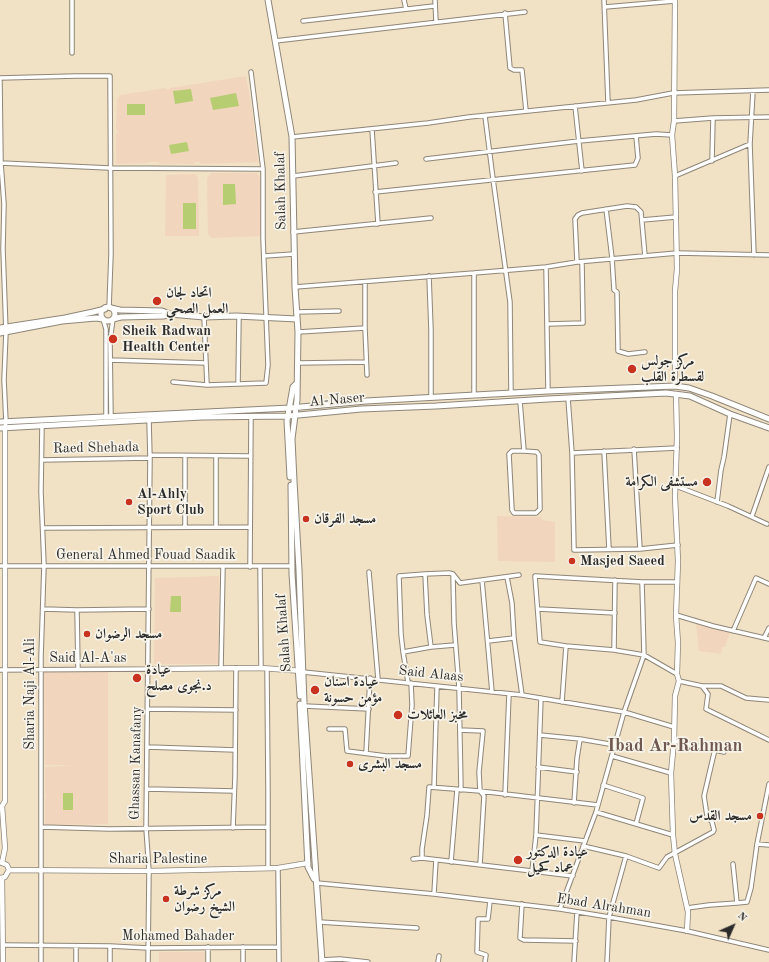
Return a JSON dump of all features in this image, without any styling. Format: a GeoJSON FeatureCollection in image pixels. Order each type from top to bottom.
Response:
{"type":"FeatureCollection","features":[{"type":"Feature","properties":{"kind":"main road","name":"Salah Khalaf"},"geometry":{"type":"LineString","coordinates":[[268,0],[292,137],[295,287],[298,332],[296,415],[292,439],[308,867],[316,882]]}},
{"type":"Feature","properties":{"kind":"main road"},"geometry":{"type":"LineString","coordinates":[[108,308],[115,314],[113,319]]}},
{"type":"Feature","properties":{"kind":"main road"},"geometry":{"type":"LineString","coordinates":[[103,319],[102,312],[108,308]]}},
{"type":"Feature","properties":{"kind":"main road"},"geometry":{"type":"LineString","coordinates":[[3,330],[108,308],[120,310],[162,311],[170,314],[204,316],[297,319]]}},
{"type":"Feature","properties":{"kind":"main road"},"geometry":{"type":"LineString","coordinates":[[3,330],[62,321],[96,318],[109,321],[121,317],[164,316],[170,314]]}},
{"type":"Feature","properties":{"kind":"main road","name":"Salah Khalaf"},"geometry":{"type":"LineString","coordinates":[[296,384],[293,387],[287,421],[291,488],[292,566],[304,706],[321,961]]}},
{"type":"Feature","properties":{"kind":"main road","name":"Al-Naser"},"geometry":{"type":"LineString","coordinates":[[0,422],[296,408],[366,401],[510,393],[675,386],[689,388],[712,396],[769,419]]}},
{"type":"Feature","properties":{"kind":"main road","name":"Al-Naser"},"geometry":{"type":"LineString","coordinates":[[3,428],[149,420],[288,416],[360,409],[662,393],[690,396],[730,414],[769,428]]}},
{"type":"Feature","properties":{"kind":"street"},"geometry":{"type":"LineString","coordinates":[[72,0],[72,53]]}},
{"type":"Feature","properties":{"kind":"street"},"geometry":{"type":"LineString","coordinates":[[404,0],[406,9]]}},
{"type":"Feature","properties":{"kind":"street"},"geometry":{"type":"LineString","coordinates":[[435,0],[434,6],[436,22]]}},
{"type":"Feature","properties":{"kind":"street"},"geometry":{"type":"LineString","coordinates":[[604,0],[608,102]]}},
{"type":"Feature","properties":{"kind":"street"},"geometry":{"type":"LineString","coordinates":[[605,7],[676,0],[673,93],[674,121],[672,135],[676,176],[677,253],[675,386],[678,546],[676,615],[678,644],[677,674],[679,681],[675,696],[674,741],[671,773],[673,835],[687,908],[687,931]]}},
{"type":"Feature","properties":{"kind":"street"},"geometry":{"type":"LineString","coordinates":[[303,21],[434,6]]}},
{"type":"Feature","properties":{"kind":"street"},"geometry":{"type":"LineString","coordinates":[[275,41],[505,13],[525,12]]}},
{"type":"Feature","properties":{"kind":"street"},"geometry":{"type":"LineString","coordinates":[[505,13],[510,68],[514,70],[522,70],[526,111]]}},
{"type":"Feature","properties":{"kind":"street"},"geometry":{"type":"LineString","coordinates":[[173,382],[207,385],[266,383],[268,365],[263,238],[263,169],[251,72]]}},
{"type":"Feature","properties":{"kind":"street"},"geometry":{"type":"LineString","coordinates":[[0,78],[110,76],[109,168],[111,254],[108,308]]}},
{"type":"Feature","properties":{"kind":"street"},"geometry":{"type":"LineString","coordinates":[[0,81],[3,330],[6,422],[3,428],[6,549],[2,566],[2,670],[5,801],[1,806],[2,838],[5,848],[1,862],[7,866],[8,870],[7,875],[1,878],[3,962]]}},
{"type":"Feature","properties":{"kind":"street"},"geometry":{"type":"LineString","coordinates":[[753,90],[750,144],[754,255]]}},
{"type":"Feature","properties":{"kind":"street"},"geometry":{"type":"LineString","coordinates":[[292,137],[636,100],[673,93],[769,90]]}},
{"type":"Feature","properties":{"kind":"street"},"geometry":{"type":"LineString","coordinates":[[574,106],[582,170]]}},
{"type":"Feature","properties":{"kind":"street"},"geometry":{"type":"LineString","coordinates":[[485,116],[492,180],[510,302],[510,393]]}},
{"type":"Feature","properties":{"kind":"street"},"geometry":{"type":"LineString","coordinates":[[674,121],[713,118],[769,117]]}},
{"type":"Feature","properties":{"kind":"street"},"geometry":{"type":"LineString","coordinates":[[712,161],[713,118]]}},
{"type":"Feature","properties":{"kind":"street"},"geometry":{"type":"LineString","coordinates":[[372,129],[378,224]]}},
{"type":"Feature","properties":{"kind":"street"},"geometry":{"type":"LineString","coordinates":[[426,159],[579,141],[656,134],[672,135]]}},
{"type":"Feature","properties":{"kind":"street"},"geometry":{"type":"LineString","coordinates":[[375,192],[635,165],[638,158],[636,136]]}},
{"type":"Feature","properties":{"kind":"street"},"geometry":{"type":"LineString","coordinates":[[676,176],[750,144]]}},
{"type":"Feature","properties":{"kind":"street"},"geometry":{"type":"LineString","coordinates":[[293,176],[396,162]]}},
{"type":"Feature","properties":{"kind":"street"},"geometry":{"type":"LineString","coordinates":[[1,163],[109,168],[263,169]]}},
{"type":"Feature","properties":{"kind":"street"},"geometry":{"type":"LineString","coordinates":[[548,324],[583,323],[580,262],[575,219],[582,213],[627,206],[636,207],[641,212],[645,256]]}},
{"type":"Feature","properties":{"kind":"street"},"geometry":{"type":"LineString","coordinates":[[606,209],[614,290],[617,292],[618,351],[628,354],[645,352]]}},
{"type":"Feature","properties":{"kind":"street"},"geometry":{"type":"LineString","coordinates":[[642,220],[676,217]]}},
{"type":"Feature","properties":{"kind":"street"},"geometry":{"type":"LineString","coordinates":[[294,232],[431,218]]}},
{"type":"Feature","properties":{"kind":"street"},"geometry":{"type":"LineString","coordinates":[[295,287],[546,267],[612,258],[677,253],[769,255]]}},
{"type":"Feature","properties":{"kind":"street"},"geometry":{"type":"LineString","coordinates":[[264,256],[294,254]]}},
{"type":"Feature","properties":{"kind":"street"},"geometry":{"type":"LineString","coordinates":[[546,267],[548,391]]}},
{"type":"Feature","properties":{"kind":"street"},"geometry":{"type":"LineString","coordinates":[[474,272],[474,395]]}},
{"type":"Feature","properties":{"kind":"street"},"geometry":{"type":"LineString","coordinates":[[429,276],[431,398]]}},
{"type":"Feature","properties":{"kind":"street"},"geometry":{"type":"LineString","coordinates":[[365,282],[367,375]]}},
{"type":"Feature","properties":{"kind":"street"},"geometry":{"type":"LineString","coordinates":[[296,312],[339,312]]}},
{"type":"Feature","properties":{"kind":"street"},"geometry":{"type":"LineString","coordinates":[[204,316],[207,385]]}},
{"type":"Feature","properties":{"kind":"street"},"geometry":{"type":"LineString","coordinates":[[238,384],[239,317]]}},
{"type":"Feature","properties":{"kind":"street"},"geometry":{"type":"LineString","coordinates":[[103,319],[106,329],[108,418]]}},
{"type":"Feature","properties":{"kind":"street"},"geometry":{"type":"LineString","coordinates":[[108,418],[110,341],[113,319]]}},
{"type":"Feature","properties":{"kind":"street"},"geometry":{"type":"LineString","coordinates":[[298,332],[365,328]]}},
{"type":"Feature","properties":{"kind":"street"},"geometry":{"type":"LineString","coordinates":[[110,360],[206,363]]}},
{"type":"Feature","properties":{"kind":"street"},"geometry":{"type":"LineString","coordinates":[[298,363],[366,362]]}},
{"type":"Feature","properties":{"kind":"street"},"geometry":{"type":"LineString","coordinates":[[568,398],[572,453],[574,550],[640,549],[678,546]]}},
{"type":"Feature","properties":{"kind":"street"},"geometry":{"type":"LineString","coordinates":[[520,401],[524,451]]}},
{"type":"Feature","properties":{"kind":"street"},"geometry":{"type":"LineString","coordinates":[[717,502],[730,414]]}},
{"type":"Feature","properties":{"kind":"street"},"geometry":{"type":"LineString","coordinates":[[250,567],[251,417]]}},
{"type":"Feature","properties":{"kind":"street","name":"Ghassan Kanafany"},"geometry":{"type":"LineString","coordinates":[[148,962],[149,871],[146,828],[150,668],[149,420]]}},
{"type":"Feature","properties":{"kind":"street","name":"Sharia Naji Al-Ali"},"geometry":{"type":"LineString","coordinates":[[41,962],[41,669],[44,566],[41,492],[42,426]]}},
{"type":"Feature","properties":{"kind":"street"},"geometry":{"type":"LineString","coordinates":[[572,453],[677,448]]}},
{"type":"Feature","properties":{"kind":"street"},"geometry":{"type":"LineString","coordinates":[[634,449],[640,549]]}},
{"type":"Feature","properties":{"kind":"street"},"geometry":{"type":"LineString","coordinates":[[512,451],[524,451],[537,452],[540,455],[540,509],[536,513],[514,513],[512,510],[509,454],[512,451]]}},
{"type":"Feature","properties":{"kind":"street"},"geometry":{"type":"LineString","coordinates":[[604,451],[609,549]]}},
{"type":"Feature","properties":{"kind":"street","name":"Raed Shehada"},"geometry":{"type":"LineString","coordinates":[[42,460],[150,456],[251,456]]}},
{"type":"Feature","properties":{"kind":"street"},"geometry":{"type":"LineString","coordinates":[[185,456],[185,527]]}},
{"type":"Feature","properties":{"kind":"street"},"geometry":{"type":"LineString","coordinates":[[216,456],[216,527]]}},
{"type":"Feature","properties":{"kind":"street"},"geometry":{"type":"LineString","coordinates":[[752,516],[769,468]]}},
{"type":"Feature","properties":{"kind":"street"},"geometry":{"type":"LineString","coordinates":[[676,486],[752,516],[767,524]]}},
{"type":"Feature","properties":{"kind":"street"},"geometry":{"type":"LineString","coordinates":[[42,528],[250,527]]}},
{"type":"Feature","properties":{"kind":"street","name":"General Ahmed Fouad Saadik"},"geometry":{"type":"LineString","coordinates":[[2,566],[292,566]]}},
{"type":"Feature","properties":{"kind":"street"},"geometry":{"type":"LineString","coordinates":[[221,668],[223,567]]}},
{"type":"Feature","properties":{"kind":"street"},"geometry":{"type":"LineString","coordinates":[[260,567],[261,668]]}},
{"type":"Feature","properties":{"kind":"street"},"geometry":{"type":"LineString","coordinates":[[369,572],[378,679]]}},
{"type":"Feature","properties":{"kind":"street"},"geometry":{"type":"LineString","coordinates":[[425,574],[427,615],[431,647]]}},
{"type":"Feature","properties":{"kind":"street"},"geometry":{"type":"LineString","coordinates":[[329,728],[345,729],[347,751],[386,756],[408,756],[412,705],[410,682],[403,652],[401,634],[399,576],[453,574]]}},
{"type":"Feature","properties":{"kind":"street"},"geometry":{"type":"LineString","coordinates":[[453,574],[460,583],[518,575]]}},
{"type":"Feature","properties":{"kind":"street"},"geometry":{"type":"LineString","coordinates":[[451,862],[459,790],[460,730],[453,574]]}},
{"type":"Feature","properties":{"kind":"street"},"geometry":{"type":"LineString","coordinates":[[677,582],[642,582],[534,576],[540,642],[614,650],[644,655],[677,674]]}},
{"type":"Feature","properties":{"kind":"street"},"geometry":{"type":"LineString","coordinates":[[507,577],[512,603],[514,638],[522,695]]}},
{"type":"Feature","properties":{"kind":"street"},"geometry":{"type":"LineString","coordinates":[[733,631],[756,578],[769,584]]}},
{"type":"Feature","properties":{"kind":"street"},"geometry":{"type":"LineString","coordinates":[[482,580],[492,692]]}},
{"type":"Feature","properties":{"kind":"street"},"geometry":{"type":"LineString","coordinates":[[614,650],[615,580]]}},
{"type":"Feature","properties":{"kind":"street"},"geometry":{"type":"LineString","coordinates":[[560,909],[598,806],[602,785],[612,756],[624,712],[644,655],[642,582]]}},
{"type":"Feature","properties":{"kind":"street"},"geometry":{"type":"LineString","coordinates":[[43,609],[149,609]]}},
{"type":"Feature","properties":{"kind":"street"},"geometry":{"type":"LineString","coordinates":[[77,610],[78,669]]}},
{"type":"Feature","properties":{"kind":"street"},"geometry":{"type":"LineString","coordinates":[[538,610],[615,613]]}},
{"type":"Feature","properties":{"kind":"street"},"geometry":{"type":"LineString","coordinates":[[676,615],[733,631],[769,639]]}},
{"type":"Feature","properties":{"kind":"street"},"geometry":{"type":"LineString","coordinates":[[764,638],[769,628]]}},
{"type":"Feature","properties":{"kind":"street"},"geometry":{"type":"LineString","coordinates":[[488,641],[514,638]]}},
{"type":"Feature","properties":{"kind":"street"},"geometry":{"type":"LineString","coordinates":[[403,652],[431,647],[455,645]]}},
{"type":"Feature","properties":{"kind":"street"},"geometry":{"type":"LineString","coordinates":[[562,702],[566,646]]}},
{"type":"Feature","properties":{"kind":"street","name":"Said Alaas"},"geometry":{"type":"LineString","coordinates":[[150,668],[261,668],[410,682],[437,687],[522,695],[624,712],[674,727]]}},
{"type":"Feature","properties":{"kind":"street","name":"Said Al-A'as"},"geometry":{"type":"LineString","coordinates":[[2,670],[150,668]]}},
{"type":"Feature","properties":{"kind":"street"},"geometry":{"type":"LineString","coordinates":[[232,828],[236,668]]}},
{"type":"Feature","properties":{"kind":"street"},"geometry":{"type":"LineString","coordinates":[[267,669],[268,868]]}},
{"type":"Feature","properties":{"kind":"street"},"geometry":{"type":"LineString","coordinates":[[366,753],[370,678]]}},
{"type":"Feature","properties":{"kind":"street"},"geometry":{"type":"LineString","coordinates":[[679,681],[702,686],[721,686],[746,698],[769,700]]}},
{"type":"Feature","properties":{"kind":"street"},"geometry":{"type":"LineString","coordinates":[[702,686],[708,694],[706,709],[769,740]]}},
{"type":"Feature","properties":{"kind":"street"},"geometry":{"type":"LineString","coordinates":[[434,787],[437,687]]}},
{"type":"Feature","properties":{"kind":"street"},"geometry":{"type":"LineString","coordinates":[[505,795],[509,694]]}},
{"type":"Feature","properties":{"kind":"street"},"geometry":{"type":"LineString","coordinates":[[532,871],[536,835],[540,698]]}},
{"type":"Feature","properties":{"kind":"street"},"geometry":{"type":"LineString","coordinates":[[304,706],[369,709]]}},
{"type":"Feature","properties":{"kind":"street"},"geometry":{"type":"LineString","coordinates":[[148,709],[236,710]]}},
{"type":"Feature","properties":{"kind":"street"},"geometry":{"type":"LineString","coordinates":[[460,730],[483,731],[479,772],[480,791],[484,796],[480,865]]}},
{"type":"Feature","properties":{"kind":"street"},"geometry":{"type":"LineString","coordinates":[[540,735],[580,739],[615,745]]}},
{"type":"Feature","properties":{"kind":"street"},"geometry":{"type":"LineString","coordinates":[[574,803],[580,739]]}},
{"type":"Feature","properties":{"kind":"street"},"geometry":{"type":"LineString","coordinates":[[674,741],[724,752]]}},
{"type":"Feature","properties":{"kind":"street"},"geometry":{"type":"LineString","coordinates":[[148,747],[235,750]]}},
{"type":"Feature","properties":{"kind":"street"},"geometry":{"type":"LineString","coordinates":[[583,846],[626,856],[659,868],[666,857],[676,854],[714,830],[712,822],[707,816],[704,796],[714,749]]}},
{"type":"Feature","properties":{"kind":"street"},"geometry":{"type":"LineString","coordinates":[[612,756],[671,773]]}},
{"type":"Feature","properties":{"kind":"street"},"geometry":{"type":"LineString","coordinates":[[538,767],[577,772]]}},
{"type":"Feature","properties":{"kind":"street"},"geometry":{"type":"LineString","coordinates":[[687,908],[747,902],[751,888],[757,844],[769,784]]}},
{"type":"Feature","properties":{"kind":"street"},"geometry":{"type":"LineString","coordinates":[[602,785],[644,798],[636,824]]}},
{"type":"Feature","properties":{"kind":"street"},"geometry":{"type":"LineString","coordinates":[[422,858],[429,787],[480,791],[598,806]]}},
{"type":"Feature","properties":{"kind":"street"},"geometry":{"type":"LineString","coordinates":[[147,789],[234,791]]}},
{"type":"Feature","properties":{"kind":"street"},"geometry":{"type":"LineString","coordinates":[[596,812],[673,835]]}},
{"type":"Feature","properties":{"kind":"street"},"geometry":{"type":"LineString","coordinates":[[42,827],[268,827]]}},
{"type":"Feature","properties":{"kind":"street"},"geometry":{"type":"LineString","coordinates":[[536,835],[585,841]]}},
{"type":"Feature","properties":{"kind":"street"},"geometry":{"type":"LineString","coordinates":[[757,844],[769,845]]}},
{"type":"Feature","properties":{"kind":"street"},"geometry":{"type":"LineString","coordinates":[[607,962],[609,917],[626,856]]}},
{"type":"Feature","properties":{"kind":"street","name":"Ebad Alrahman"},"geometry":{"type":"LineString","coordinates":[[413,859],[422,858],[572,876]]}},
{"type":"Feature","properties":{"kind":"street"},"geometry":{"type":"LineString","coordinates":[[434,894],[436,860]]}},
{"type":"Feature","properties":{"kind":"street","name":"Sharia Palestine"},"geometry":{"type":"LineString","coordinates":[[8,870],[40,869],[149,871],[278,868],[308,864]]}},
{"type":"Feature","properties":{"kind":"street"},"geometry":{"type":"LineString","coordinates":[[733,864],[737,903]]}},
{"type":"Feature","properties":{"kind":"street"},"geometry":{"type":"LineString","coordinates":[[278,868],[279,962]]}},
{"type":"Feature","properties":{"kind":"street","name":"Ebad Alrahman"},"geometry":{"type":"LineString","coordinates":[[316,882],[560,909],[687,931],[769,950]]}},
{"type":"Feature","properties":{"kind":"street"},"geometry":{"type":"LineString","coordinates":[[485,962],[486,955],[477,952],[478,919],[488,919],[490,901]]}},
{"type":"Feature","properties":{"kind":"street"},"geometry":{"type":"LineString","coordinates":[[522,904],[520,938],[524,940],[576,942]]}},
{"type":"Feature","properties":{"kind":"street"},"geometry":{"type":"LineString","coordinates":[[574,962],[577,912]]}},
{"type":"Feature","properties":{"kind":"street"},"geometry":{"type":"LineString","coordinates":[[319,922],[417,928]]}},
{"type":"Feature","properties":{"kind":"street","name":"Mohamed Bahader"},"geometry":{"type":"LineString","coordinates":[[2,945],[110,946],[148,948],[279,946]]}},
{"type":"Feature","properties":{"kind":"street"},"geometry":{"type":"LineString","coordinates":[[76,946],[76,962]]}},
{"type":"Feature","properties":{"kind":"street"},"geometry":{"type":"LineString","coordinates":[[110,946],[110,962]]}},
{"type":"Feature","properties":{"kind":"street"},"geometry":{"type":"LineString","coordinates":[[208,947],[208,962]]}},
{"type":"Feature","properties":{"kind":"street"},"geometry":{"type":"LineString","coordinates":[[243,947],[243,962]]}},
{"type":"Feature","properties":{"kind":"street"},"geometry":{"type":"LineString","coordinates":[[438,962],[439,956]]}},
{"type":"Feature","properties":{"kind":"street"},"geometry":{"type":"LineString","coordinates":[[321,961],[340,959],[368,962]]}},
{"type":"Feature","properties":{"kind":"shaded area"},"geometry":{"type":"Polygon","coordinates":[[[246,76],[253,117],[258,162],[201,164],[200,162],[195,162],[194,164],[159,164],[159,162],[149,162],[116,164],[116,134],[118,132],[116,129],[117,99],[120,95],[165,88],[168,90],[170,88],[246,76]]]}},
{"type":"Feature","properties":{"kind":"shaded area"},"geometry":{"type":"Polygon","coordinates":[[[211,173],[257,173],[260,178],[262,236],[212,238],[208,234],[207,178],[211,173]]]}},
{"type":"Feature","properties":{"kind":"shaded area"},"geometry":{"type":"Polygon","coordinates":[[[195,174],[198,178],[199,236],[165,236],[166,175],[195,174]]]}},
{"type":"Feature","properties":{"kind":"shaded area"},"geometry":{"type":"Polygon","coordinates":[[[497,516],[541,517],[542,520],[555,522],[555,562],[498,561],[497,516]]]}},
{"type":"Feature","properties":{"kind":"shaded area"},"geometry":{"type":"Polygon","coordinates":[[[219,576],[218,664],[154,664],[155,578],[219,576]]]}},
{"type":"Feature","properties":{"kind":"shaded area"},"geometry":{"type":"Polygon","coordinates":[[[696,623],[730,632],[725,647],[722,647],[721,654],[699,651],[696,623]]]}},
{"type":"Feature","properties":{"kind":"shaded area"},"geometry":{"type":"Polygon","coordinates":[[[44,670],[108,672],[108,824],[45,825],[45,767],[75,765],[45,765],[44,670]]]}},
{"type":"Feature","properties":{"kind":"shaded area"},"geometry":{"type":"Polygon","coordinates":[[[159,952],[205,952],[205,962],[159,962],[159,952]]]}},
{"type":"Feature","properties":{"kind":"green space"},"geometry":{"type":"Polygon","coordinates":[[[191,89],[193,101],[175,104],[173,91],[191,89]]]}},
{"type":"Feature","properties":{"kind":"green space"},"geometry":{"type":"Polygon","coordinates":[[[236,93],[239,106],[213,110],[210,98],[236,93]]]}},
{"type":"Feature","properties":{"kind":"green space"},"geometry":{"type":"Polygon","coordinates":[[[127,104],[145,104],[145,115],[127,115],[127,104]]]}},
{"type":"Feature","properties":{"kind":"green space"},"geometry":{"type":"Polygon","coordinates":[[[187,142],[189,151],[171,154],[169,145],[187,142]]]}},
{"type":"Feature","properties":{"kind":"green space"},"geometry":{"type":"Polygon","coordinates":[[[223,184],[235,184],[236,204],[223,205],[223,184]]]}},
{"type":"Feature","properties":{"kind":"green space"},"geometry":{"type":"Polygon","coordinates":[[[183,203],[196,203],[196,229],[183,229],[183,203]]]}},
{"type":"Feature","properties":{"kind":"green space"},"geometry":{"type":"Polygon","coordinates":[[[171,596],[181,596],[181,612],[170,612],[171,596]]]}},
{"type":"Feature","properties":{"kind":"green space"},"geometry":{"type":"Polygon","coordinates":[[[63,793],[73,793],[73,810],[63,810],[63,793]]]}},
{"type":"Feature","properties":{"kind":"place","name":"اتحاد لجان العمل الصحي"},"geometry":{"type":"Point","coordinates":[157,301]}},
{"type":"Feature","properties":{"kind":"place","name":"Sheik Radwan Health Center"},"geometry":{"type":"Point","coordinates":[113,339]}},
{"type":"Feature","properties":{"kind":"place","name":"مركز جولس لقسطرة القلب"},"geometry":{"type":"Point","coordinates":[632,369]}},
{"type":"Feature","properties":{"kind":"place","name":"مستشفى الكرامة"},"geometry":{"type":"Point","coordinates":[707,482]}},
{"type":"Feature","properties":{"kind":"place","name":"Al-Ahly Sport Club"},"geometry":{"type":"Point","coordinates":[129,502]}},
{"type":"Feature","properties":{"kind":"place","name":"مسجد الفرقان"},"geometry":{"type":"Point","coordinates":[306,519]}},
{"type":"Feature","properties":{"kind":"place","name":"Masjed Saeed"},"geometry":{"type":"Point","coordinates":[572,561]}},
{"type":"Feature","properties":{"kind":"place","name":"مسجد الرضوان"},"geometry":{"type":"Point","coordinates":[87,634]}},
{"type":"Feature","properties":{"kind":"place","name":"عيادة د.نجوى مصلح"},"geometry":{"type":"Point","coordinates":[137,678]}},
{"type":"Feature","properties":{"kind":"place","name":"عيادة اسنان مؤمن حسونة"},"geometry":{"type":"Point","coordinates":[315,690]}},
{"type":"Feature","properties":{"kind":"place","name":"مخبز العائلات"},"geometry":{"type":"Point","coordinates":[398,715]}},
{"type":"Feature","properties":{"kind":"place","name":"مسجد البشرى"},"geometry":{"type":"Point","coordinates":[350,764]}},
{"type":"Feature","properties":{"kind":"place","name":"مسجد القدس"},"geometry":{"type":"Point","coordinates":[760,816]}},
{"type":"Feature","properties":{"kind":"place","name":"عيادة الدكتور عماد كحيل"},"geometry":{"type":"Point","coordinates":[518,860]}},
{"type":"Feature","properties":{"kind":"place","name":"مركز شرطة الشيخ رضوان"},"geometry":{"type":"Point","coordinates":[166,899]}},
{"type":"Feature","properties":{"kind":"district","name":"Ibad Ar-Rahman"},"geometry":{"type":"Point","coordinates":[675,746]}}]}
